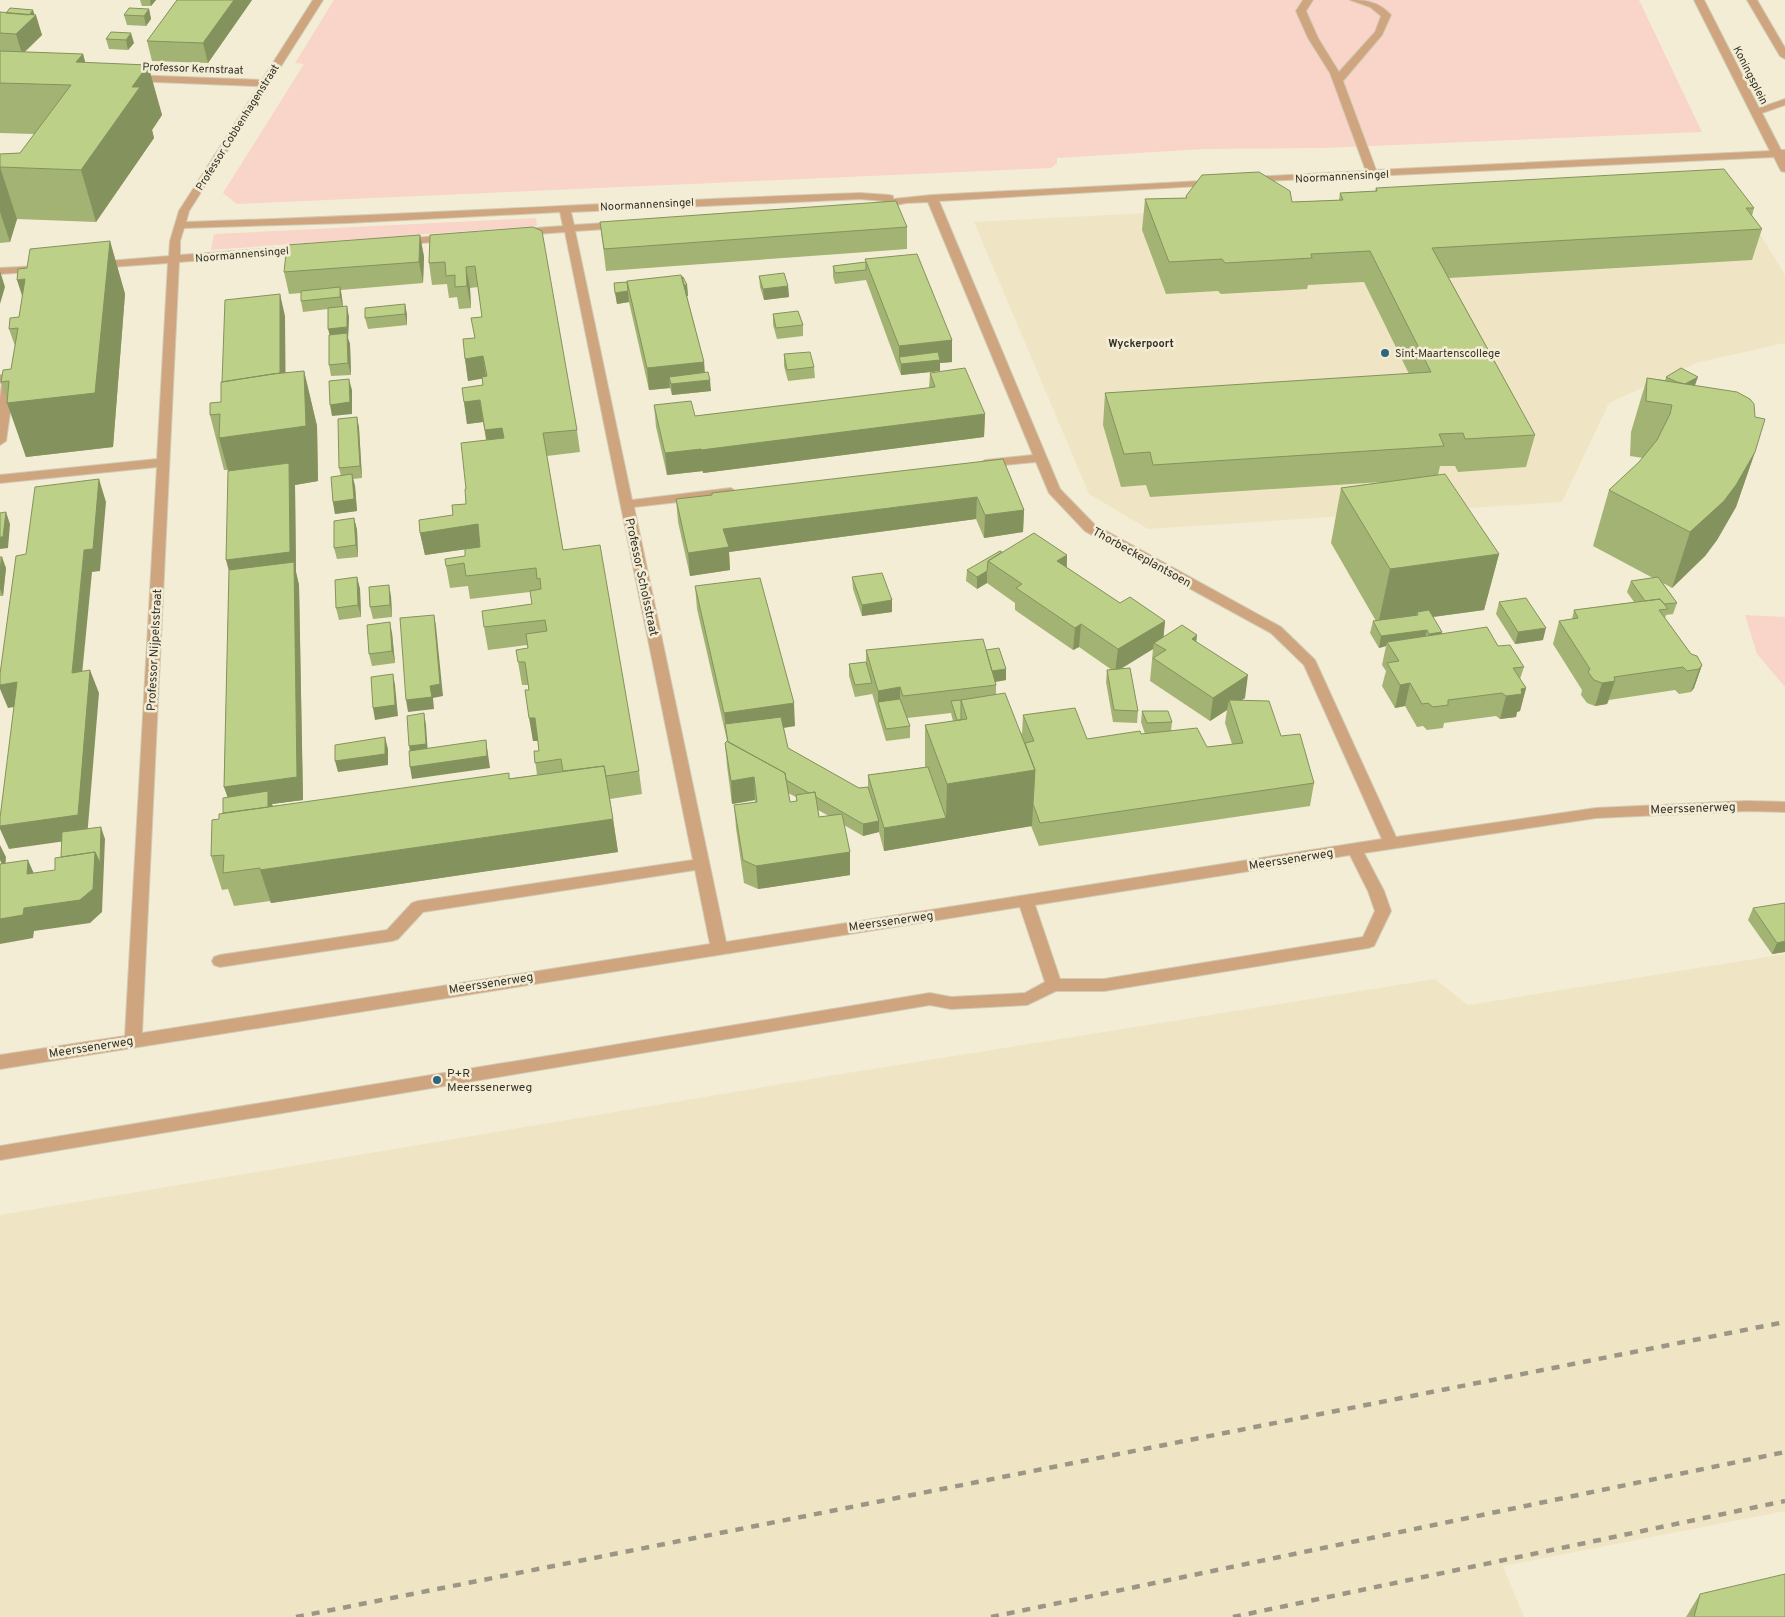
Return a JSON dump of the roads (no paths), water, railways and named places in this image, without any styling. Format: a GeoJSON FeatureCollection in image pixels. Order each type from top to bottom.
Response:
{"type":"FeatureCollection","features":[{"type":"Feature","properties":{"kind":"street","name":"Professor Cobbenhagenstraat"},"geometry":{"type":"LineString","coordinates":[[175,260],[175,241],[184,211],[318,0]]}},
{"type":"Feature","properties":{"kind":"street"},"geometry":{"type":"LineString","coordinates":[[1308,0],[1300,12],[1337,81],[1372,174]]}},
{"type":"Feature","properties":{"kind":"street"},"geometry":{"type":"LineString","coordinates":[[1337,81],[1380,33],[1386,14],[1372,5],[1355,0]]}},
{"type":"Feature","properties":{"kind":"street","name":"Koningsplein"},"geometry":{"type":"LineString","coordinates":[[1699,0],[1756,112],[1781,153],[1785,169]]}},
{"type":"Feature","properties":{"kind":"street"},"geometry":{"type":"LineString","coordinates":[[1752,0],[1785,56]]}},
{"type":"Feature","properties":{"kind":"street","name":"Professor Kernstraat"},"geometry":{"type":"LineString","coordinates":[[119,78],[265,83]]}},
{"type":"Feature","properties":{"kind":"street"},"geometry":{"type":"LineString","coordinates":[[1756,112],[1785,102]]}},
{"type":"Feature","properties":{"kind":"street","name":"Noormannensingel"},"geometry":{"type":"LineString","coordinates":[[866,208],[906,200],[1094,188],[1781,153]]}},
{"type":"Feature","properties":{"kind":"street","name":"Noormannensingel"},"geometry":{"type":"LineString","coordinates":[[179,225],[347,220],[565,208],[860,196],[906,200]]}},
{"type":"Feature","properties":{"kind":"street","name":"Thorbeckeplantsoen"},"geometry":{"type":"LineString","coordinates":[[932,198],[1054,490],[1090,528],[1276,630],[1310,663],[1391,843]]}},
{"type":"Feature","properties":{"kind":"street","name":"Professor Scholsstraat"},"geometry":{"type":"LineString","coordinates":[[565,208],[719,947]]}},
{"type":"Feature","properties":{"kind":"street","name":"Noormannensingel"},"geometry":{"type":"LineString","coordinates":[[510,233],[636,224]]}},
{"type":"Feature","properties":{"kind":"street"},"geometry":{"type":"LineString","coordinates":[[392,242],[461,237]]}},
{"type":"Feature","properties":{"kind":"street","name":"Noormannensingel"},"geometry":{"type":"LineString","coordinates":[[86,266],[323,248]]}},
{"type":"Feature","properties":{"kind":"street","name":"Professor Nijpelsstraat"},"geometry":{"type":"LineString","coordinates":[[133,1040],[175,260]]}},
{"type":"Feature","properties":{"kind":"street"},"geometry":{"type":"LineString","coordinates":[[0,271],[47,268]]}},
{"type":"Feature","properties":{"kind":"street"},"geometry":{"type":"LineString","coordinates":[[0,379],[9,378],[0,442]]}},
{"type":"Feature","properties":{"kind":"street"},"geometry":{"type":"LineString","coordinates":[[971,466],[1040,458]]}},
{"type":"Feature","properties":{"kind":"street"},"geometry":{"type":"LineString","coordinates":[[0,479],[164,462]]}},
{"type":"Feature","properties":{"kind":"street"},"geometry":{"type":"LineString","coordinates":[[626,504],[745,491]]}},
{"type":"Feature","properties":{"kind":"street","name":"Meerssenerweg"},"geometry":{"type":"LineString","coordinates":[[0,1062],[719,947],[1391,843],[1596,814],[1737,806],[1785,808]]}},
{"type":"Feature","properties":{"kind":"street"},"geometry":{"type":"LineString","coordinates":[[0,1153],[930,999],[951,1003],[1027,1000],[1054,985],[1104,985],[1368,942],[1383,911],[1376,891],[1356,849]]}},
{"type":"Feature","properties":{"kind":"street"},"geometry":{"type":"LineString","coordinates":[[220,962],[392,935],[418,907],[701,864]]}},
{"type":"Feature","properties":{"kind":"street"},"geometry":{"type":"LineString","coordinates":[[1026,901],[1054,985]]}},
{"type":"Feature","properties":{"kind":"railway"},"geometry":{"type":"LineString","coordinates":[[296,1617],[1785,1322]]}},
{"type":"Feature","properties":{"kind":"railway"},"geometry":{"type":"LineString","coordinates":[[991,1617],[1785,1452]]}},
{"type":"Feature","properties":{"kind":"railway"},"geometry":{"type":"LineString","coordinates":[[1233,1617],[1785,1501]]}},
{"type":"Feature","properties":{"kind":"place","name":"Sint-Maartenscollege"},"geometry":{"type":"Point","coordinates":[1385,353]}},
{"type":"Feature","properties":{"kind":"place","name":"P+R Meerssenerweg"},"geometry":{"type":"Point","coordinates":[437,1080]}},
{"type":"Feature","properties":{"kind":"district","name":"Wyckerpoort"},"geometry":{"type":"Point","coordinates":[1141,343]}}]}
